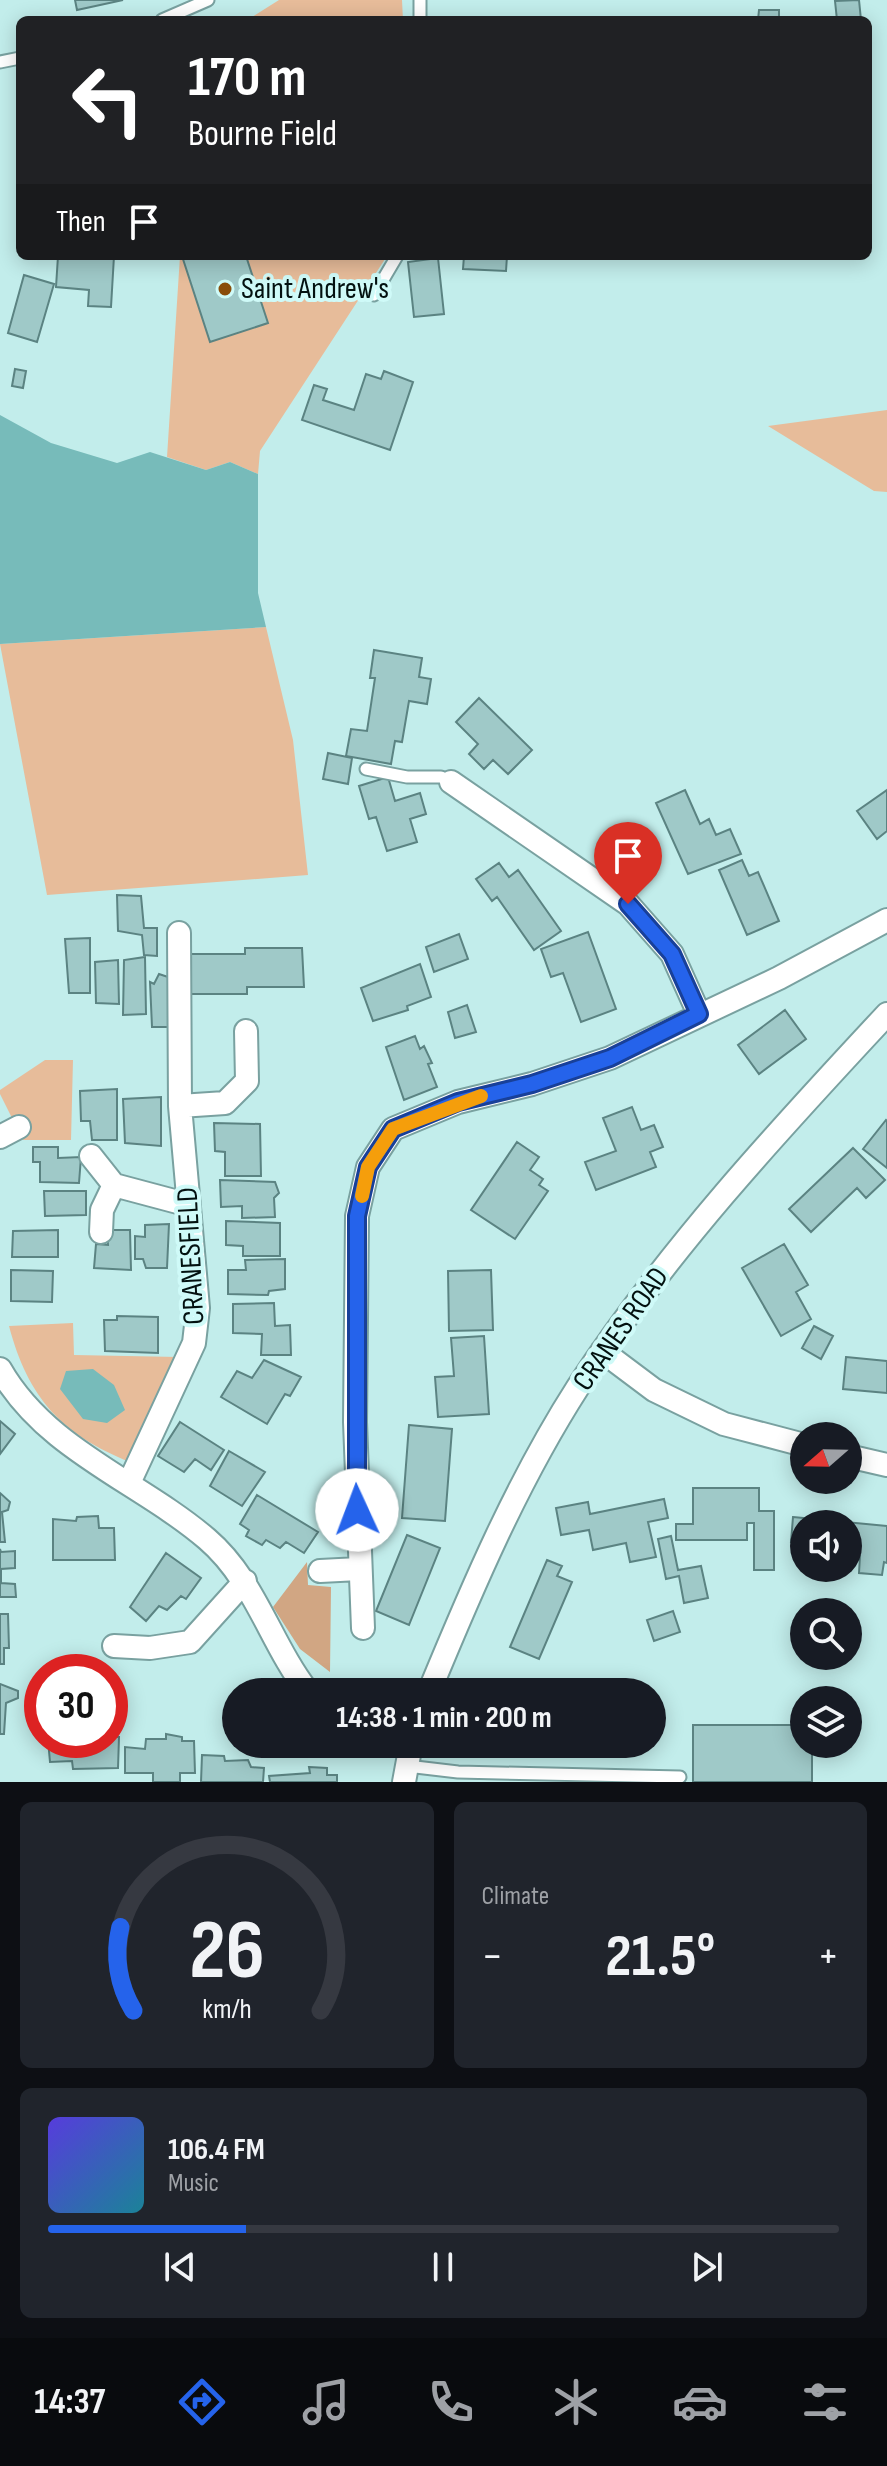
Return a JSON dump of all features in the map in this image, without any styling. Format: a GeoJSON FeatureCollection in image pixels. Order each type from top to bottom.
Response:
{"type":"FeatureCollection","features":[{"type":"Feature","properties":{"kind":"street"},"geometry":{"type":"LineString","coordinates":[[451,782],[628,904],[672,954],[699,1014]]}},
{"type":"Feature","properties":{"kind":"street"},"geometry":{"type":"LineString","coordinates":[[363,1628],[355,1422],[357,1216],[368,1167],[393,1129],[458,1102],[532,1084],[610,1058],[779,978],[887,920]]}},
{"type":"Feature","properties":{"kind":"street","name":"CRANESFIELD"},"geometry":{"type":"LineString","coordinates":[[129,1483],[194,1343],[198,1308],[180,1106],[179,933]]}},
{"type":"Feature","properties":{"kind":"street","name":"CRANES ROAD"},"geometry":{"type":"LineString","coordinates":[[435,1678],[483,1562],[576,1390],[602,1351],[647,1288],[707,1215],[887,1014]]}},
{"type":"Feature","properties":{"kind":"street"},"geometry":{"type":"LineString","coordinates":[[180,1106],[225,1103],[247,1081],[246,1031]]}},
{"type":"Feature","properties":{"kind":"street"},"geometry":{"type":"LineString","coordinates":[[91,1156],[114,1185],[189,1205]]}},
{"type":"Feature","properties":{"kind":"street"},"geometry":{"type":"LineString","coordinates":[[97,1221],[114,1185]]}},
{"type":"Feature","properties":{"kind":"street"},"geometry":{"type":"LineString","coordinates":[[602,1351],[654,1390],[724,1424],[790,1441]]}},
{"type":"Feature","properties":{"kind":"street"},"geometry":{"type":"LineString","coordinates":[[0,1370],[11,1387],[66,1445],[129,1483],[208,1540],[245,1581],[288,1667],[297,1678]]}},
{"type":"Feature","properties":{"kind":"street"},"geometry":{"type":"LineString","coordinates":[[862,1459],[887,1465]]}},
{"type":"Feature","properties":{"kind":"street"},"geometry":{"type":"LineString","coordinates":[[320,1571],[359,1569]]}},
{"type":"Feature","properties":{"kind":"street"},"geometry":{"type":"LineString","coordinates":[[114,1646],[150,1648],[190,1642],[245,1581]]}},
{"type":"Feature","properties":{"kind":"lane"},"geometry":{"type":"LineString","coordinates":[[171,16],[208,0]]}},
{"type":"Feature","properties":{"kind":"lane"},"geometry":{"type":"LineString","coordinates":[[374,295],[395,260]]}},
{"type":"Feature","properties":{"kind":"lane"},"geometry":{"type":"LineString","coordinates":[[366,769],[407,777],[441,777],[451,782]]}},
{"type":"Feature","properties":{"kind":"lane"},"geometry":{"type":"LineString","coordinates":[[407,1764],[458,1772],[680,1777]]}},
{"type":"Feature","properties":{"kind":"shaded area"},"geometry":{"type":"Polygon","coordinates":[[[279,0],[402,0],[403,16],[253,16],[279,0]]]}},
{"type":"Feature","properties":{"kind":"shaded area"},"geometry":{"type":"Polygon","coordinates":[[[180,260],[384,260],[260,451],[258,474],[230,462],[206,470],[167,457],[180,260]]]}},
{"type":"Feature","properties":{"kind":"shaded area"},"geometry":{"type":"Polygon","coordinates":[[[887,410],[887,492],[874,491],[768,426],[887,410]]]}},
{"type":"Feature","properties":{"kind":"shaded area"},"geometry":{"type":"Polygon","coordinates":[[[266,627],[293,740],[308,875],[47,895],[0,644],[266,627]]]}},
{"type":"Feature","properties":{"kind":"shaded area"},"geometry":{"type":"Polygon","coordinates":[[[45,1060],[73,1060],[71,1140],[23,1140],[0,1094],[0,1090],[45,1060]]]}},
{"type":"Feature","properties":{"kind":"shaded area"},"geometry":{"type":"Polygon","coordinates":[[[73,1323],[74,1355],[179,1357],[130,1462],[85,1439],[51,1411],[26,1374],[9,1326],[73,1323]]]}},
{"type":"Feature","properties":{"kind":"shaded area"},"geometry":{"type":"Polygon","coordinates":[[[307,1562],[308,1585],[331,1587],[330,1672],[300,1649],[273,1607],[307,1562]]]}},
{"type":"Feature","properties":{"kind":"water"},"geometry":{"type":"Polygon","coordinates":[[[0,415],[51,443],[117,463],[150,452],[206,470],[230,462],[258,474],[258,593],[266,627],[0,644],[0,415]]]}},
{"type":"Feature","properties":{"kind":"water"},"geometry":{"type":"Polygon","coordinates":[[[93,1369],[114,1385],[125,1410],[107,1423],[83,1419],[60,1389],[66,1371],[93,1369]]]}},
{"type":"Feature","properties":{"kind":"building"},"geometry":{"type":"Polygon","coordinates":[[[75,0],[123,0],[77,10],[75,0]]]}},
{"type":"Feature","properties":{"kind":"building"},"geometry":{"type":"Polygon","coordinates":[[[859,0],[861,16],[837,16],[835,1],[859,0]]]}},
{"type":"Feature","properties":{"kind":"building"},"geometry":{"type":"Polygon","coordinates":[[[759,10],[779,10],[779,16],[758,16],[759,10]]]}},
{"type":"Feature","properties":{"kind":"building"},"geometry":{"type":"Polygon","coordinates":[[[58,260],[114,260],[111,307],[88,306],[89,290],[56,287],[58,260]]]}},
{"type":"Feature","properties":{"kind":"building","name":"Saint Andrew's"},"geometry":{"type":"Polygon","coordinates":[[[183,260],[247,260],[268,323],[210,342],[183,260]]]}},
{"type":"Feature","properties":{"kind":"building"},"geometry":{"type":"Polygon","coordinates":[[[438,260],[444,314],[414,317],[408,262],[438,260]]]}},
{"type":"Feature","properties":{"kind":"building"},"geometry":{"type":"Polygon","coordinates":[[[464,260],[507,260],[506,271],[463,269],[464,260]]]}},
{"type":"Feature","properties":{"kind":"building"},"geometry":{"type":"Polygon","coordinates":[[[24,275],[54,284],[37,342],[8,333],[24,275]]]}},
{"type":"Feature","properties":{"kind":"building"},"geometry":{"type":"Polygon","coordinates":[[[15,369],[26,371],[23,388],[12,386],[15,369]]]}},
{"type":"Feature","properties":{"kind":"building"},"geometry":{"type":"Polygon","coordinates":[[[384,371],[413,382],[390,450],[302,420],[314,385],[327,389],[323,400],[354,410],[366,374],[381,379],[384,371]]]}},
{"type":"Feature","properties":{"kind":"building"},"geometry":{"type":"Polygon","coordinates":[[[374,650],[422,658],[419,677],[431,679],[427,704],[409,701],[402,742],[395,741],[391,764],[346,756],[351,729],[367,731],[375,678],[370,678],[374,650]]]}},
{"type":"Feature","properties":{"kind":"building"},"geometry":{"type":"Polygon","coordinates":[[[479,698],[532,750],[508,774],[493,760],[484,769],[469,754],[478,744],[456,722],[479,698]]]}},
{"type":"Feature","properties":{"kind":"building"},"geometry":{"type":"Polygon","coordinates":[[[328,753],[352,758],[348,784],[323,779],[328,753]]]}},
{"type":"Feature","properties":{"kind":"building"},"geometry":{"type":"Polygon","coordinates":[[[388,777],[395,801],[420,793],[426,814],[410,819],[417,842],[387,851],[376,817],[369,819],[359,786],[388,777]]]}},
{"type":"Feature","properties":{"kind":"building"},"geometry":{"type":"Polygon","coordinates":[[[685,790],[700,824],[709,819],[716,835],[730,829],[741,854],[688,874],[656,803],[685,790]]]}},
{"type":"Feature","properties":{"kind":"building"},"geometry":{"type":"Polygon","coordinates":[[[887,790],[887,831],[877,839],[857,811],[887,790]]]}},
{"type":"Feature","properties":{"kind":"building"},"geometry":{"type":"Polygon","coordinates":[[[742,860],[749,876],[758,872],[779,921],[747,935],[719,870],[742,860]]]}},
{"type":"Feature","properties":{"kind":"building"},"geometry":{"type":"Polygon","coordinates":[[[499,863],[509,877],[518,870],[561,931],[534,950],[497,897],[492,901],[476,879],[499,863]]]}},
{"type":"Feature","properties":{"kind":"building"},"geometry":{"type":"Polygon","coordinates":[[[117,895],[141,896],[144,928],[157,928],[157,956],[144,955],[142,935],[118,931],[117,895]]]}},
{"type":"Feature","properties":{"kind":"building"},"geometry":{"type":"Polygon","coordinates":[[[588,932],[616,1009],[581,1022],[563,973],[551,977],[541,949],[588,932]]]}},
{"type":"Feature","properties":{"kind":"building"},"geometry":{"type":"Polygon","coordinates":[[[459,934],[468,959],[434,972],[426,947],[459,934]]]}},
{"type":"Feature","properties":{"kind":"building"},"geometry":{"type":"Polygon","coordinates":[[[90,938],[90,993],[69,993],[65,939],[90,938]]]}},
{"type":"Feature","properties":{"kind":"building"},"geometry":{"type":"Polygon","coordinates":[[[245,948],[302,948],[304,987],[247,987],[247,994],[190,994],[189,954],[245,954],[245,948]]]}},
{"type":"Feature","properties":{"kind":"building"},"geometry":{"type":"Polygon","coordinates":[[[145,957],[146,1014],[123,1015],[124,960],[145,957]]]}},
{"type":"Feature","properties":{"kind":"building"},"geometry":{"type":"Polygon","coordinates":[[[118,960],[119,1004],[96,1003],[95,962],[118,960]]]}},
{"type":"Feature","properties":{"kind":"building"},"geometry":{"type":"Polygon","coordinates":[[[420,964],[431,997],[407,1006],[408,1010],[373,1021],[361,988],[420,964]]]}},
{"type":"Feature","properties":{"kind":"building"},"geometry":{"type":"Polygon","coordinates":[[[159,974],[171,978],[174,1027],[152,1027],[150,982],[154,984],[159,974]]]}},
{"type":"Feature","properties":{"kind":"building"},"geometry":{"type":"Polygon","coordinates":[[[467,1005],[476,1032],[455,1038],[448,1012],[467,1005]]]}},
{"type":"Feature","properties":{"kind":"building"},"geometry":{"type":"Polygon","coordinates":[[[785,1010],[806,1039],[759,1074],[738,1045],[785,1010]]]}},
{"type":"Feature","properties":{"kind":"building"},"geometry":{"type":"Polygon","coordinates":[[[415,1036],[420,1049],[424,1046],[432,1063],[428,1064],[437,1087],[404,1100],[386,1047],[415,1036]]]}},
{"type":"Feature","properties":{"kind":"building"},"geometry":{"type":"Polygon","coordinates":[[[117,1089],[117,1140],[92,1140],[90,1121],[81,1121],[80,1091],[117,1089]]]}},
{"type":"Feature","properties":{"kind":"building"},"geometry":{"type":"Polygon","coordinates":[[[161,1097],[161,1146],[125,1143],[123,1099],[161,1097]]]}},
{"type":"Feature","properties":{"kind":"building"},"geometry":{"type":"Polygon","coordinates":[[[632,1107],[641,1130],[654,1125],[663,1147],[650,1152],[656,1167],[596,1190],[585,1162],[616,1151],[603,1118],[632,1107]]]}},
{"type":"Feature","properties":{"kind":"building"},"geometry":{"type":"Polygon","coordinates":[[[887,1121],[887,1168],[863,1149],[887,1121]]]}},
{"type":"Feature","properties":{"kind":"building"},"geometry":{"type":"Polygon","coordinates":[[[214,1123],[260,1124],[261,1176],[225,1176],[225,1152],[215,1151],[214,1123]]]}},
{"type":"Feature","properties":{"kind":"building"},"geometry":{"type":"Polygon","coordinates":[[[517,1142],[539,1157],[530,1170],[543,1179],[539,1185],[548,1191],[515,1239],[471,1210],[517,1142]]]}},
{"type":"Feature","properties":{"kind":"building"},"geometry":{"type":"Polygon","coordinates":[[[33,1147],[58,1147],[58,1158],[81,1157],[79,1183],[40,1182],[40,1162],[33,1162],[33,1147]]]}},
{"type":"Feature","properties":{"kind":"building"},"geometry":{"type":"Polygon","coordinates":[[[853,1148],[885,1180],[866,1198],[857,1188],[811,1232],[789,1209],[853,1148]]]}},
{"type":"Feature","properties":{"kind":"building"},"geometry":{"type":"Polygon","coordinates":[[[220,1180],[275,1182],[279,1193],[274,1198],[275,1217],[242,1218],[242,1206],[221,1207],[220,1180]]]}},
{"type":"Feature","properties":{"kind":"building"},"geometry":{"type":"Polygon","coordinates":[[[44,1191],[86,1191],[86,1215],[45,1216],[44,1191]]]}},
{"type":"Feature","properties":{"kind":"building"},"geometry":{"type":"Polygon","coordinates":[[[226,1221],[280,1223],[280,1256],[243,1256],[243,1246],[226,1245],[226,1221]]]}},
{"type":"Feature","properties":{"kind":"building"},"geometry":{"type":"Polygon","coordinates":[[[169,1224],[167,1268],[146,1268],[143,1259],[135,1259],[135,1236],[145,1237],[145,1225],[169,1224]]]}},
{"type":"Feature","properties":{"kind":"building"},"geometry":{"type":"Polygon","coordinates":[[[58,1230],[58,1257],[12,1257],[13,1231],[58,1230]]]}},
{"type":"Feature","properties":{"kind":"building"},"geometry":{"type":"Polygon","coordinates":[[[107,1230],[130,1230],[131,1270],[94,1268],[96,1244],[108,1245],[107,1230]]]}},
{"type":"Feature","properties":{"kind":"building"},"geometry":{"type":"Polygon","coordinates":[[[784,1244],[808,1285],[796,1292],[811,1319],[781,1336],[742,1268],[784,1244]]]}},
{"type":"Feature","properties":{"kind":"building"},"geometry":{"type":"Polygon","coordinates":[[[285,1259],[285,1289],[269,1291],[268,1295],[228,1294],[228,1270],[246,1270],[245,1260],[285,1259]]]}},
{"type":"Feature","properties":{"kind":"building"},"geometry":{"type":"Polygon","coordinates":[[[11,1270],[53,1271],[52,1302],[11,1301],[11,1270]]]}},
{"type":"Feature","properties":{"kind":"building"},"geometry":{"type":"Polygon","coordinates":[[[491,1270],[493,1330],[449,1331],[448,1271],[491,1270]]]}},
{"type":"Feature","properties":{"kind":"building"},"geometry":{"type":"Polygon","coordinates":[[[274,1303],[275,1326],[290,1325],[291,1355],[261,1355],[262,1334],[233,1333],[233,1304],[274,1303]]]}},
{"type":"Feature","properties":{"kind":"building"},"geometry":{"type":"Polygon","coordinates":[[[117,1316],[158,1317],[158,1353],[105,1351],[104,1320],[117,1320],[117,1316]]]}},
{"type":"Feature","properties":{"kind":"building"},"geometry":{"type":"Polygon","coordinates":[[[814,1326],[833,1336],[821,1359],[802,1348],[814,1326]]]}},
{"type":"Feature","properties":{"kind":"building"},"geometry":{"type":"Polygon","coordinates":[[[484,1336],[489,1414],[438,1417],[435,1377],[454,1376],[451,1338],[484,1336]]]}},
{"type":"Feature","properties":{"kind":"building"},"geometry":{"type":"Polygon","coordinates":[[[846,1357],[887,1361],[887,1393],[843,1389],[846,1357]]]}},
{"type":"Feature","properties":{"kind":"building"},"geometry":{"type":"Polygon","coordinates":[[[264,1360],[301,1377],[290,1396],[285,1394],[267,1424],[221,1397],[237,1371],[252,1378],[264,1360]]]}},
{"type":"Feature","properties":{"kind":"building"},"geometry":{"type":"Polygon","coordinates":[[[0,1421],[15,1434],[0,1454],[0,1421]]]}},
{"type":"Feature","properties":{"kind":"building"},"geometry":{"type":"Polygon","coordinates":[[[180,1422],[224,1450],[211,1470],[195,1459],[184,1472],[158,1456],[180,1422]]]}},
{"type":"Feature","properties":{"kind":"building"},"geometry":{"type":"Polygon","coordinates":[[[409,1425],[452,1429],[445,1521],[402,1518],[409,1425]]]}},
{"type":"Feature","properties":{"kind":"building"},"geometry":{"type":"Polygon","coordinates":[[[229,1451],[265,1472],[242,1506],[210,1486],[229,1451]]]}},
{"type":"Feature","properties":{"kind":"building"},"geometry":{"type":"Polygon","coordinates":[[[693,1488],[759,1488],[759,1511],[774,1511],[774,1570],[754,1570],[754,1523],[747,1523],[747,1540],[676,1540],[676,1524],[693,1524],[693,1488]]]}},
{"type":"Feature","properties":{"kind":"building"},"geometry":{"type":"Polygon","coordinates":[[[0,1493],[10,1502],[8,1510],[2,1512],[5,1542],[0,1542],[0,1493]]]}},
{"type":"Feature","properties":{"kind":"building"},"geometry":{"type":"Polygon","coordinates":[[[257,1495],[318,1532],[304,1553],[286,1542],[280,1548],[266,1540],[262,1545],[246,1536],[249,1530],[240,1524],[257,1495]]]}},
{"type":"Feature","properties":{"kind":"building"},"geometry":{"type":"Polygon","coordinates":[[[664,1499],[668,1518],[648,1522],[656,1557],[630,1562],[626,1543],[593,1550],[589,1530],[561,1535],[556,1508],[588,1502],[590,1514],[664,1499]]]}},
{"type":"Feature","properties":{"kind":"building"},"geometry":{"type":"Polygon","coordinates":[[[98,1516],[99,1528],[114,1528],[115,1560],[53,1560],[53,1519],[76,1521],[77,1517],[98,1516]]]}},
{"type":"Feature","properties":{"kind":"building"},"geometry":{"type":"Polygon","coordinates":[[[862,1524],[887,1526],[887,1563],[884,1562],[882,1575],[862,1573],[862,1524]]]}},
{"type":"Feature","properties":{"kind":"building"},"geometry":{"type":"Polygon","coordinates":[[[407,1535],[440,1548],[409,1625],[376,1611],[407,1535]]]}},
{"type":"Feature","properties":{"kind":"building"},"geometry":{"type":"Polygon","coordinates":[[[671,1536],[678,1570],[701,1566],[708,1598],[684,1603],[679,1576],[666,1579],[658,1539],[671,1536]]]}},
{"type":"Feature","properties":{"kind":"building"},"geometry":{"type":"Polygon","coordinates":[[[0,1549],[1,1552],[15,1551],[15,1568],[1,1569],[1,1583],[15,1584],[16,1597],[0,1597],[0,1549]]]}},
{"type":"Feature","properties":{"kind":"building"},"geometry":{"type":"Polygon","coordinates":[[[166,1553],[201,1578],[186,1599],[181,1596],[167,1610],[159,1606],[146,1621],[130,1607],[166,1553]]]}},
{"type":"Feature","properties":{"kind":"building"},"geometry":{"type":"Polygon","coordinates":[[[547,1560],[562,1566],[557,1576],[572,1582],[539,1659],[510,1647],[547,1560]]]}},
{"type":"Feature","properties":{"kind":"building"},"geometry":{"type":"Polygon","coordinates":[[[673,1611],[680,1632],[654,1641],[647,1620],[673,1611]]]}},
{"type":"Feature","properties":{"kind":"building"},"geometry":{"type":"Polygon","coordinates":[[[0,1614],[8,1614],[9,1648],[4,1648],[4,1664],[0,1664],[0,1614]]]}},
{"type":"Feature","properties":{"kind":"building"},"geometry":{"type":"Polygon","coordinates":[[[0,1684],[18,1691],[18,1698],[6,1703],[4,1734],[0,1734],[0,1684]]]}},
{"type":"Feature","properties":{"kind":"building"},"geometry":{"type":"Polygon","coordinates":[[[693,1725],[790,1725],[790,1758],[812,1758],[812,1782],[693,1782],[693,1725]]]}},
{"type":"Feature","properties":{"kind":"building"},"geometry":{"type":"Polygon","coordinates":[[[166,1734],[182,1737],[182,1741],[194,1741],[195,1773],[180,1773],[180,1782],[153,1782],[153,1773],[125,1773],[128,1747],[145,1749],[146,1739],[166,1739],[166,1734]]]}},
{"type":"Feature","properties":{"kind":"building"},"geometry":{"type":"Polygon","coordinates":[[[202,1755],[222,1756],[225,1761],[248,1760],[251,1767],[264,1768],[263,1782],[201,1782],[202,1755]]]}},
{"type":"Feature","properties":{"kind":"building"},"geometry":{"type":"Polygon","coordinates":[[[50,1758],[118,1758],[118,1768],[73,1769],[72,1761],[50,1762],[50,1758]]]}},
{"type":"Feature","properties":{"kind":"building"},"geometry":{"type":"Polygon","coordinates":[[[309,1767],[327,1768],[327,1775],[337,1775],[337,1782],[270,1782],[269,1776],[310,1773],[309,1767]]]}},
{"type":"Feature","properties":{"kind":"slow traffic"},"geometry":{"type":"LineString","coordinates":[[362,1196],[368,1167],[393,1129],[458,1102],[481,1096]]}},
{"type":"Feature","properties":{"kind":"place","name":"Saint Andrew's"},"geometry":{"type":"Point","coordinates":[225,289]}},
{"type":"Feature","properties":{"kind":"route"},"geometry":{"type":"LineString","coordinates":[[357,1510],[357,1216],[368,1167],[393,1129],[458,1102],[532,1084],[610,1058],[699,1014],[672,954],[628,904]]}}]}
